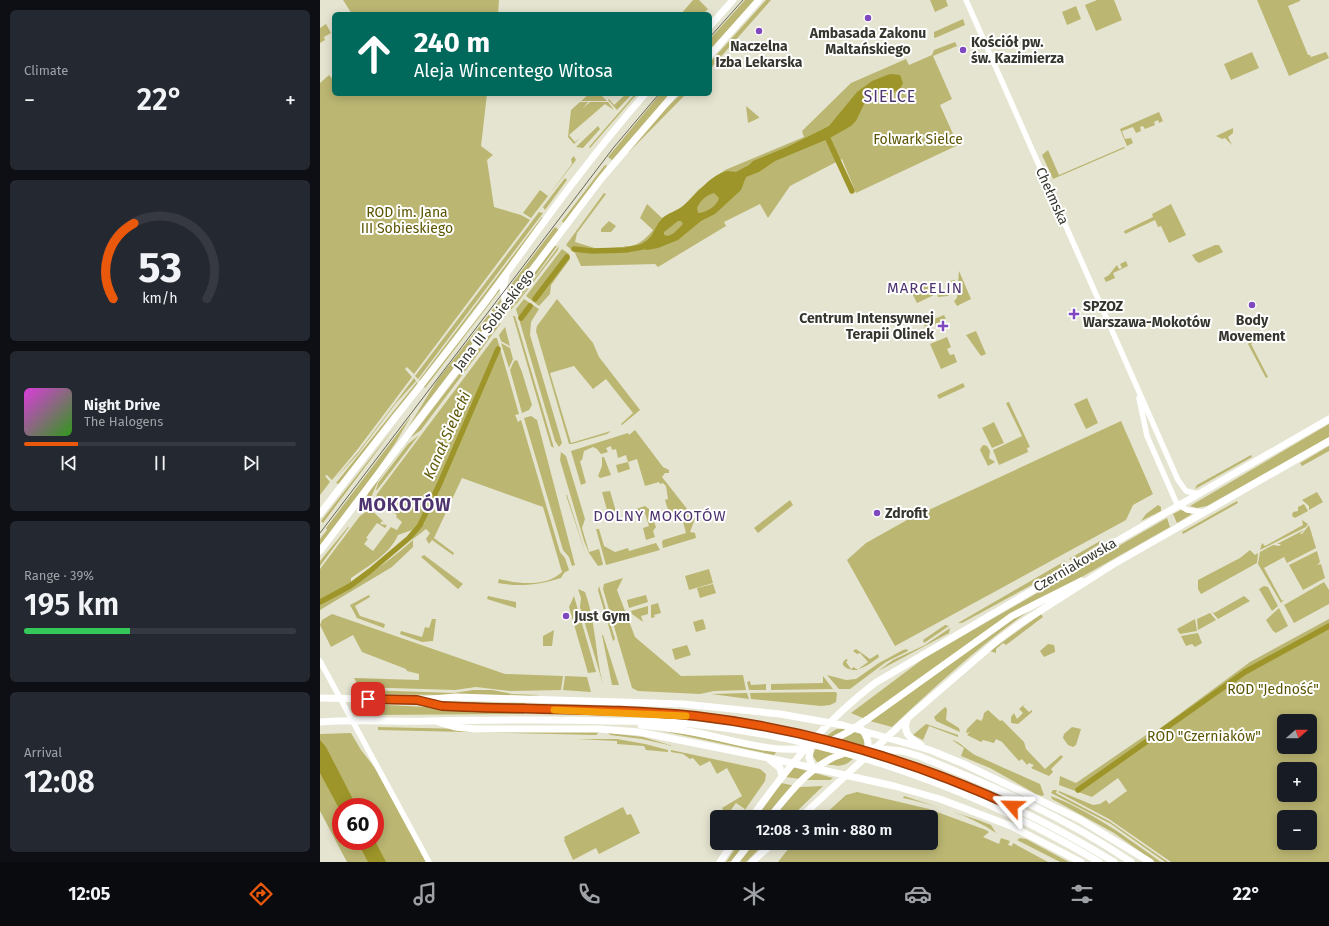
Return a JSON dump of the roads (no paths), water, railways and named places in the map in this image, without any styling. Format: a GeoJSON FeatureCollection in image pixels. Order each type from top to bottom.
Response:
{"type":"FeatureCollection","features":[{"type":"Feature","properties":{"kind":"main road"},"geometry":{"type":"LineString","coordinates":[[712,24],[733,0]]}},
{"type":"Feature","properties":{"kind":"main road"},"geometry":{"type":"LineString","coordinates":[[712,53],[759,0]]}},
{"type":"Feature","properties":{"kind":"main road","name":"Jana III Sobieskiego"},"geometry":{"type":"LineString","coordinates":[[320,514],[391,420],[422,385],[506,272],[643,96]]}},
{"type":"Feature","properties":{"kind":"main road","name":"Jana III Sobieskiego"},"geometry":{"type":"LineString","coordinates":[[320,551],[604,174],[672,96]]}},
{"type":"Feature","properties":{"kind":"main road"},"geometry":{"type":"LineString","coordinates":[[506,272],[504,290],[506,305]]}},
{"type":"Feature","properties":{"kind":"main road","name":"Czerniakowska"},"geometry":{"type":"LineString","coordinates":[[829,722],[862,693],[891,673],[1329,419]]}},
{"type":"Feature","properties":{"kind":"main road","name":"Czerniakowska"},"geometry":{"type":"LineString","coordinates":[[862,760],[998,640],[1021,623],[1112,566],[1329,441]]}},
{"type":"Feature","properties":{"kind":"main road"},"geometry":{"type":"LineString","coordinates":[[611,721],[692,732],[767,747],[790,750],[813,747],[848,732],[1012,616],[1112,566]]}},
{"type":"Feature","properties":{"kind":"main road"},"geometry":{"type":"LineString","coordinates":[[320,698],[417,700],[456,697],[668,704],[775,713],[829,722],[930,750],[964,764],[1079,819],[1116,840],[1150,862]]}},
{"type":"Feature","properties":{"kind":"main road"},"geometry":{"type":"LineString","coordinates":[[417,700],[442,706],[695,716],[766,727],[843,745],[914,766],[988,795],[1070,835],[1114,862]]}},
{"type":"Feature","properties":{"kind":"main road"},"geometry":{"type":"LineString","coordinates":[[908,718],[905,727],[907,735],[930,750]]}},
{"type":"Feature","properties":{"kind":"main road"},"geometry":{"type":"LineString","coordinates":[[320,722],[525,719],[611,721],[693,724],[765,735],[835,751],[912,773],[984,802],[1066,843],[1098,862]]}},
{"type":"Feature","properties":{"kind":"main road"},"geometry":{"type":"LineString","coordinates":[[434,721],[455,727],[475,729],[599,729],[639,732],[792,763],[918,792],[960,805],[1011,826],[1082,862]]}},
{"type":"Feature","properties":{"kind":"main road"},"geometry":{"type":"LineString","coordinates":[[757,810],[792,763],[829,722]]}},
{"type":"Feature","properties":{"kind":"main road"},"geometry":{"type":"LineString","coordinates":[[809,810],[862,760],[868,746],[868,739],[862,730]]}},
{"type":"Feature","properties":{"kind":"main road"},"geometry":{"type":"LineString","coordinates":[[811,741],[809,758],[813,768]]}},
{"type":"Feature","properties":{"kind":"main road"},"geometry":{"type":"LineString","coordinates":[[776,810],[799,783],[825,762],[857,750],[871,748],[902,751],[919,756],[1029,803],[1075,826],[1131,862]]}},
{"type":"Feature","properties":{"kind":"main road"},"geometry":{"type":"LineString","coordinates":[[764,757],[780,768],[782,776]]}},
{"type":"Feature","properties":{"kind":"main road"},"geometry":{"type":"LineString","coordinates":[[1116,840],[1143,862]]}},
{"type":"Feature","properties":{"kind":"main road"},"geometry":{"type":"LineString","coordinates":[[720,862],[728,850]]}},
{"type":"Feature","properties":{"kind":"main road"},"geometry":{"type":"LineString","coordinates":[[735,862],[744,850]]}},
{"type":"Feature","properties":{"kind":"main road"},"geometry":{"type":"LineString","coordinates":[[752,862],[765,850]]}},
{"type":"Feature","properties":{"kind":"street","name":"Chełmska"},"geometry":{"type":"LineString","coordinates":[[966,0],[1168,458],[1183,488],[1191,493],[1198,494]]}},
{"type":"Feature","properties":{"kind":"street","name":"Chełmska"},"geometry":{"type":"LineString","coordinates":[[1138,392],[1145,430],[1179,506]]}},
{"type":"Feature","properties":{"kind":"street"},"geometry":{"type":"LineString","coordinates":[[1161,468],[1165,465],[1168,458]]}},
{"type":"Feature","properties":{"kind":"street"},"geometry":{"type":"LineString","coordinates":[[1179,506],[1196,512],[1206,512]]}},
{"type":"Feature","properties":{"kind":"street"},"geometry":{"type":"LineString","coordinates":[[320,661],[351,721],[382,774],[429,862]]}},
{"type":"Feature","properties":{"kind":"waterway","name":"Kanał Sielecki"},"geometry":{"type":"LineString","coordinates":[[823,135],[825,134],[828,139],[852,191]]}},
{"type":"Feature","properties":{"kind":"waterway"},"geometry":{"type":"LineString","coordinates":[[574,249],[592,251],[626,250],[647,246]]}},
{"type":"Feature","properties":{"kind":"waterway","name":"Kanał Sielecki"},"geometry":{"type":"LineString","coordinates":[[535,299],[567,257]]}},
{"type":"Feature","properties":{"kind":"waterway","name":"Kanał Sielecki"},"geometry":{"type":"LineString","coordinates":[[521,318],[530,306]]}},
{"type":"Feature","properties":{"kind":"waterway","name":"Kanał Sielecki"},"geometry":{"type":"LineString","coordinates":[[320,602],[350,586],[370,571],[409,538],[420,525],[440,483],[498,349]]}},
{"type":"Feature","properties":{"kind":"waterway"},"geometry":{"type":"LineString","coordinates":[[1078,790],[1245,672],[1329,626]]}},
{"type":"Feature","properties":{"kind":"tram line"},"geometry":{"type":"LineString","coordinates":[[712,35],[743,0]]}},
{"type":"Feature","properties":{"kind":"tram line"},"geometry":{"type":"LineString","coordinates":[[320,533],[614,147],[657,96]]}},
{"type":"Feature","properties":{"kind":"place","name":"Ambasada Zakonu Maltańskiego"},"geometry":{"type":"Point","coordinates":[868,18]}},
{"type":"Feature","properties":{"kind":"place","name":"Naczelna Izba Lekarska"},"geometry":{"type":"Point","coordinates":[759,31]}},
{"type":"Feature","properties":{"kind":"place","name":"Kościół pw. św. Kazimierza"},"geometry":{"type":"Point","coordinates":[963,50]}},
{"type":"Feature","properties":{"kind":"place","name":"Body Movement"},"geometry":{"type":"Point","coordinates":[1252,305]}},
{"type":"Feature","properties":{"kind":"place","name":"SPZOZ Warszawa-Mokotów"},"geometry":{"type":"Point","coordinates":[1074,314]}},
{"type":"Feature","properties":{"kind":"place","name":"Centrum Intensywnej Terapii Olinek"},"geometry":{"type":"Point","coordinates":[943,326]}},
{"type":"Feature","properties":{"kind":"place","name":"Zdrofit"},"geometry":{"type":"Point","coordinates":[877,513]}},
{"type":"Feature","properties":{"kind":"place","name":"Just Gym"},"geometry":{"type":"Point","coordinates":[566,616]}},
{"type":"Feature","properties":{"kind":"district","name":"SIELCE"},"geometry":{"type":"Point","coordinates":[890,96]}},
{"type":"Feature","properties":{"kind":"district","name":"MARCELIN"},"geometry":{"type":"Point","coordinates":[925,288]}},
{"type":"Feature","properties":{"kind":"district","name":"MOKOTÓW"},"geometry":{"type":"Point","coordinates":[405,505]}},
{"type":"Feature","properties":{"kind":"district","name":"DOLNY MOKOTÓW"},"geometry":{"type":"Point","coordinates":[660,516]}},
{"type":"Feature","properties":{"kind":"park label","name":"Folwark Sielce"},"geometry":{"type":"Point","coordinates":[918,139]}},
{"type":"Feature","properties":{"kind":"park label","name":"ROD im. Jana III Sobieskiego"},"geometry":{"type":"Point","coordinates":[407,220]}},
{"type":"Feature","properties":{"kind":"park label","name":"ROD \"Jedność\""},"geometry":{"type":"Point","coordinates":[1273,689]}},
{"type":"Feature","properties":{"kind":"park label","name":"ROD \"Czerniaków\""},"geometry":{"type":"Point","coordinates":[1204,736]}}]}
